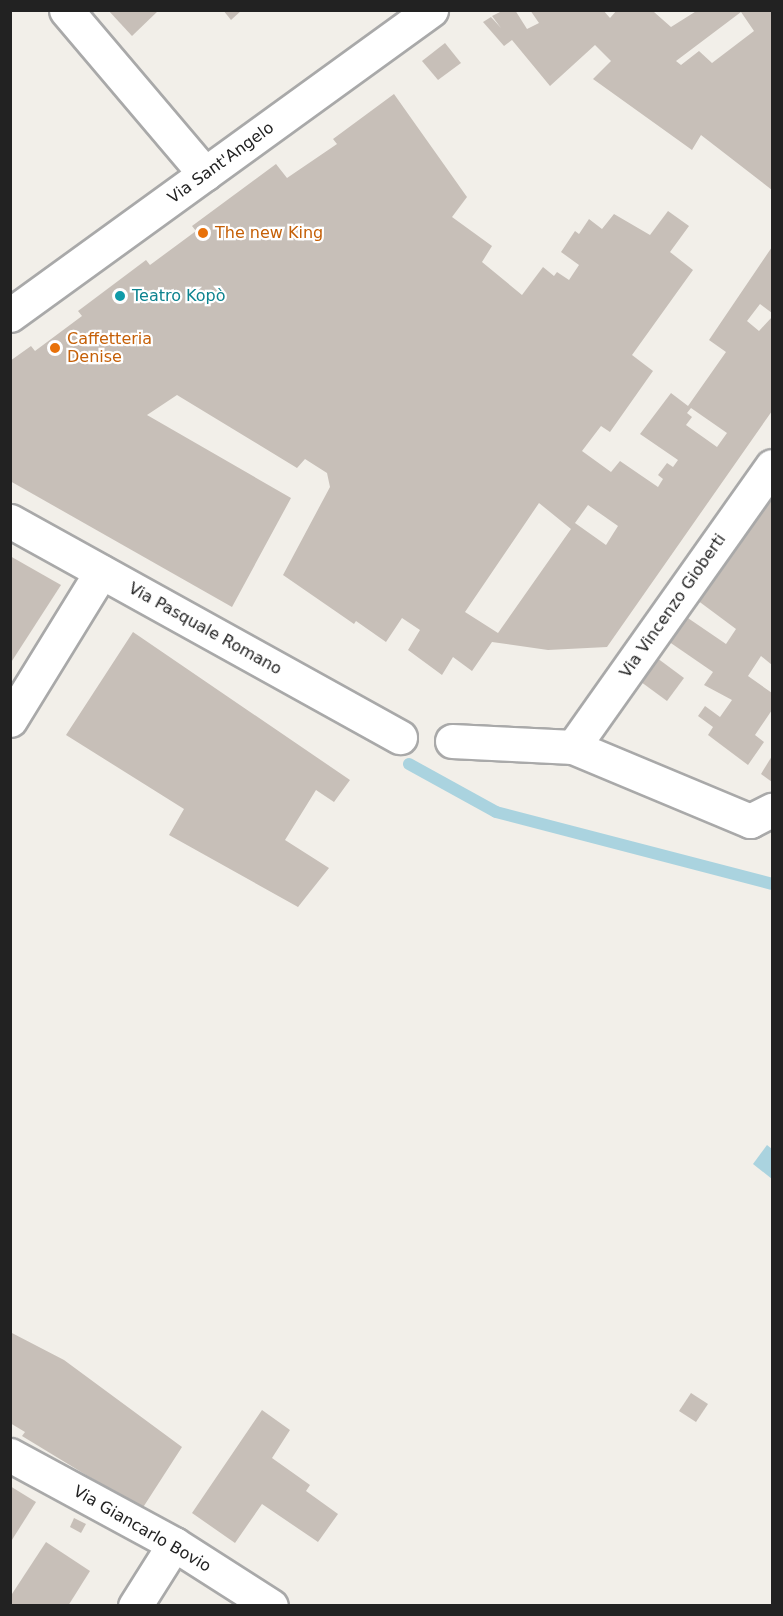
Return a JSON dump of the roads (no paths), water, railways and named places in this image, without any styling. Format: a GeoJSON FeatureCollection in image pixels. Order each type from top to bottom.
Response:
{"type":"FeatureCollection","features":[{"type":"Feature","properties":{"kind":"street"},"geometry":{"type":"LineString","coordinates":[[66,10],[205,174]]}},
{"type":"Feature","properties":{"kind":"street","name":"Via Sant'Angelo"},"geometry":{"type":"LineString","coordinates":[[10,315],[431,10]]}},
{"type":"Feature","properties":{"kind":"street","name":"Via Vincenzo Gioberti"},"geometry":{"type":"LineString","coordinates":[[573,747],[772,466]]}},
{"type":"Feature","properties":{"kind":"street","name":"Via Pasquale Romano"},"geometry":{"type":"LineString","coordinates":[[10,521],[400,737]]}},
{"type":"Feature","properties":{"kind":"street"},"geometry":{"type":"LineString","coordinates":[[10,720],[101,572]]}},
{"type":"Feature","properties":{"kind":"street"},"geometry":{"type":"LineString","coordinates":[[452,741],[573,747],[761,815]]}},
{"type":"Feature","properties":{"kind":"street","name":"Via Giancarlo Bovio"},"geometry":{"type":"LineString","coordinates":[[10,1455],[174,1544],[272,1605]]}},
{"type":"Feature","properties":{"kind":"street"},"geometry":{"type":"LineString","coordinates":[[135,1605],[174,1544]]}},
{"type":"Feature","properties":{"kind":"water"},"geometry":{"type":"Polygon","coordinates":[[[767,1145],[772,1149],[772,1179],[753,1164],[767,1145]]]}},
{"type":"Feature","properties":{"kind":"waterway"},"geometry":{"type":"LineString","coordinates":[[409,764],[496,812],[772,884]]}},
{"type":"Feature","properties":{"kind":"place","name":"The new King"},"geometry":{"type":"Point","coordinates":[203,233]}},
{"type":"Feature","properties":{"kind":"place","name":"Teatro Kopò"},"geometry":{"type":"Point","coordinates":[120,296]}},
{"type":"Feature","properties":{"kind":"place","name":"Caffetteria Denise"},"geometry":{"type":"Point","coordinates":[55,348]}}]}
